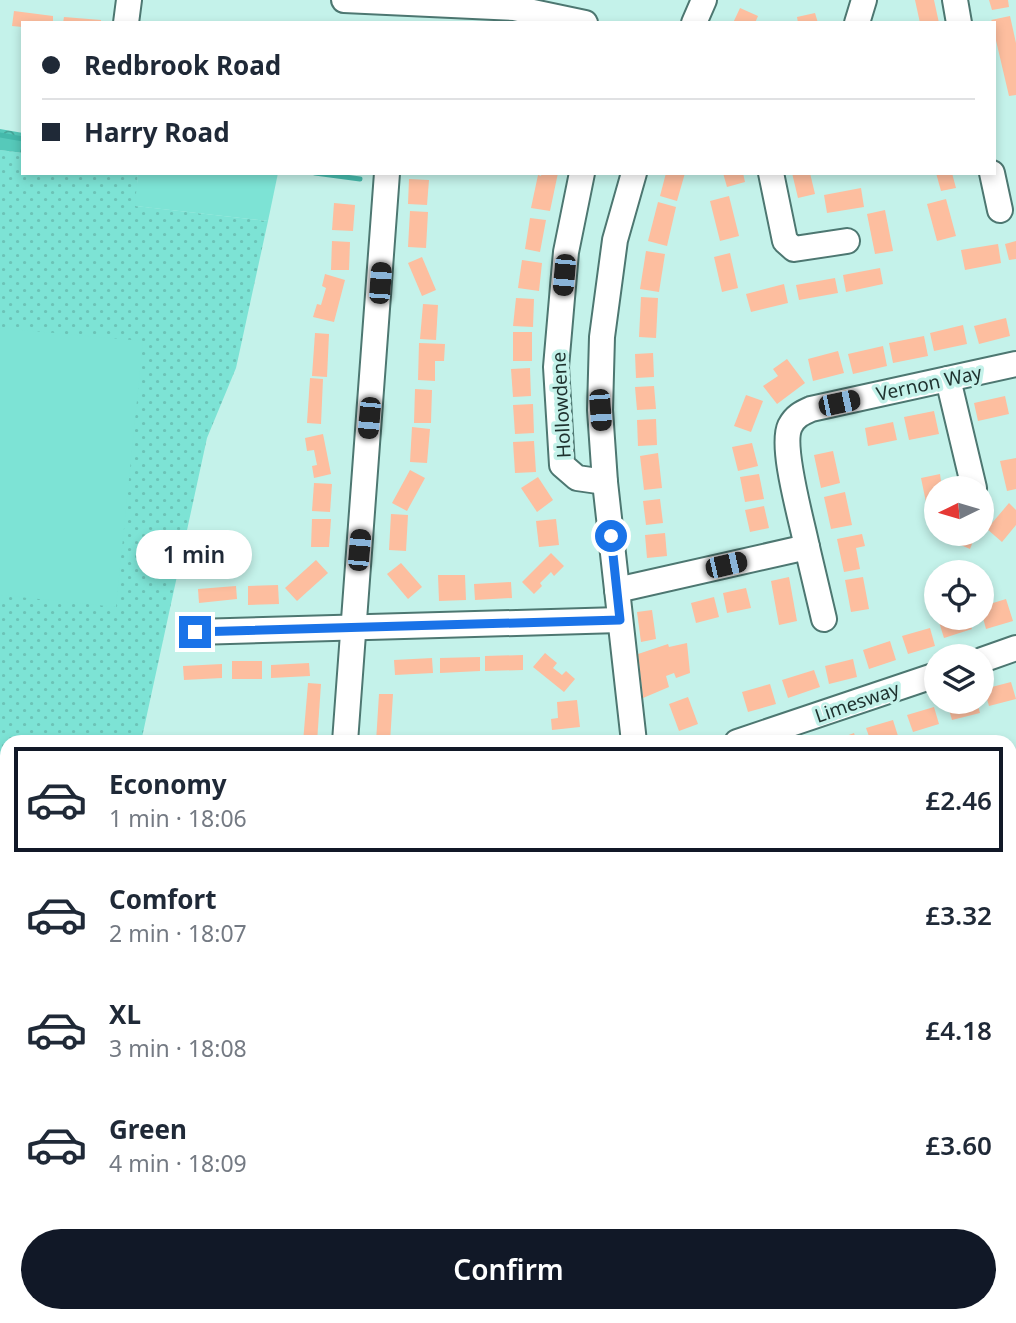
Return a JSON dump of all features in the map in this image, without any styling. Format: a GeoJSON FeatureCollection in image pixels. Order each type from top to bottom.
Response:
{"type":"FeatureCollection","features":[{"type":"Feature","properties":{"kind":"street"},"geometry":{"type":"LineString","coordinates":[[126,21],[129,0]]}},
{"type":"Feature","properties":{"kind":"street"},"geometry":{"type":"LineString","coordinates":[[344,0],[399,9],[514,8],[576,21]]}},
{"type":"Feature","properties":{"kind":"street"},"geometry":{"type":"LineString","coordinates":[[695,21],[704,0]]}},
{"type":"Feature","properties":{"kind":"street"},"geometry":{"type":"LineString","coordinates":[[858,21],[864,0]]}},
{"type":"Feature","properties":{"kind":"street"},"geometry":{"type":"LineString","coordinates":[[955,0],[959,21]]}},
{"type":"Feature","properties":{"kind":"street"},"geometry":{"type":"LineString","coordinates":[[345,735],[387,175]]}},
{"type":"Feature","properties":{"kind":"street","name":"Hollowdene"},"geometry":{"type":"LineString","coordinates":[[582,175],[566,252],[556,367],[562,465],[577,478],[605,482]]}},
{"type":"Feature","properties":{"kind":"street"},"geometry":{"type":"LineString","coordinates":[[633,175],[614,240],[602,337],[600,410],[605,482],[633,735]]}},
{"type":"Feature","properties":{"kind":"street"},"geometry":{"type":"LineString","coordinates":[[771,175],[785,241],[794,249],[847,241]]}},
{"type":"Feature","properties":{"kind":"street"},"geometry":{"type":"LineString","coordinates":[[992,175],[1000,210]]}},
{"type":"Feature","properties":{"kind":"street","name":"Vernon Way"},"geometry":{"type":"LineString","coordinates":[[807,547],[787,446],[789,427],[797,416],[811,409],[1016,364]]}},
{"type":"Feature","properties":{"kind":"street"},"geometry":{"type":"LineString","coordinates":[[948,379],[971,476]]}},
{"type":"Feature","properties":{"kind":"street"},"geometry":{"type":"LineString","coordinates":[[617,590],[807,547],[824,619]]}},
{"type":"Feature","properties":{"kind":"street"},"geometry":{"type":"LineString","coordinates":[[195,632],[620,620]]}},
{"type":"Feature","properties":{"kind":"street"},"geometry":{"type":"LineString","coordinates":[[994,656],[1016,648]]}},
{"type":"Feature","properties":{"kind":"street","name":"Limesway"},"geometry":{"type":"LineString","coordinates":[[758,735],[924,679]]}},
{"type":"Feature","properties":{"kind":"green space"},"geometry":{"type":"Polygon","coordinates":[[[0,129],[21,133],[21,153],[0,150],[0,129]]]}},
{"type":"Feature","properties":{"kind":"green space"},"geometry":{"type":"Polygon","coordinates":[[[0,150],[21,153],[21,175],[138,175],[136,206],[268,221],[236,368],[207,438],[143,735],[0,735],[0,150]]]}},
{"type":"Feature","properties":{"kind":"green space"},"geometry":{"type":"Polygon","coordinates":[[[138,175],[278,175],[268,221],[135,206],[138,175]]]}},
{"type":"Feature","properties":{"kind":"green space"},"geometry":{"type":"Polygon","coordinates":[[[0,328],[143,341],[116,607],[0,595],[0,328]]]}},
{"type":"Feature","properties":{"kind":"building"},"geometry":{"type":"Polygon","coordinates":[[[915,0],[934,0],[939,21],[920,21],[915,0]]]}},
{"type":"Feature","properties":{"kind":"building"},"geometry":{"type":"Polygon","coordinates":[[[989,0],[1008,0],[1009,7],[992,10],[989,0]]]}},
{"type":"Feature","properties":{"kind":"building"},"geometry":{"type":"Polygon","coordinates":[[[740,8],[758,16],[756,21],[734,21],[740,8]]]}},
{"type":"Feature","properties":{"kind":"building"},"geometry":{"type":"Polygon","coordinates":[[[14,11],[53,16],[53,21],[21,21],[21,27],[12,26],[14,11]]]}},
{"type":"Feature","properties":{"kind":"building"},"geometry":{"type":"Polygon","coordinates":[[[815,13],[817,21],[798,21],[797,17],[815,13]]]}},
{"type":"Feature","properties":{"kind":"building"},"geometry":{"type":"Polygon","coordinates":[[[1010,16],[1016,43],[1016,95],[1009,96],[996,41],[996,21],[991,20],[1010,16]]]}},
{"type":"Feature","properties":{"kind":"building"},"geometry":{"type":"Polygon","coordinates":[[[64,17],[101,20],[101,21],[63,21],[64,17]]]}},
{"type":"Feature","properties":{"kind":"building"},"geometry":{"type":"Polygon","coordinates":[[[538,175],[558,175],[550,211],[531,208],[538,175]]]}},
{"type":"Feature","properties":{"kind":"building"},"geometry":{"type":"Polygon","coordinates":[[[665,175],[684,175],[677,201],[660,196],[665,175]]]}},
{"type":"Feature","properties":{"kind":"building"},"geometry":{"type":"Polygon","coordinates":[[[724,175],[743,175],[745,182],[727,187],[724,175]]]}},
{"type":"Feature","properties":{"kind":"building"},"geometry":{"type":"Polygon","coordinates":[[[792,175],[810,175],[815,194],[798,198],[792,175]]]}},
{"type":"Feature","properties":{"kind":"building"},"geometry":{"type":"Polygon","coordinates":[[[937,175],[953,175],[956,188],[941,191],[937,175]]]}},
{"type":"Feature","properties":{"kind":"building"},"geometry":{"type":"Polygon","coordinates":[[[409,179],[429,180],[427,205],[408,204],[409,179]]]}},
{"type":"Feature","properties":{"kind":"building"},"geometry":{"type":"Polygon","coordinates":[[[861,188],[864,207],[827,213],[824,195],[861,188]]]}},
{"type":"Feature","properties":{"kind":"building"},"geometry":{"type":"Polygon","coordinates":[[[729,196],[739,236],[720,241],[710,201],[729,196]]]}},
{"type":"Feature","properties":{"kind":"building"},"geometry":{"type":"Polygon","coordinates":[[[946,199],[956,236],[937,241],[927,204],[946,199]]]}},
{"type":"Feature","properties":{"kind":"building"},"geometry":{"type":"Polygon","coordinates":[[[658,202],[676,207],[667,246],[648,241],[658,202]]]}},
{"type":"Feature","properties":{"kind":"building"},"geometry":{"type":"Polygon","coordinates":[[[334,203],[355,205],[353,231],[332,230],[334,203]]]}},
{"type":"Feature","properties":{"kind":"building"},"geometry":{"type":"Polygon","coordinates":[[[885,210],[893,251],[875,254],[867,214],[885,210]]]}},
{"type":"Feature","properties":{"kind":"building"},"geometry":{"type":"Polygon","coordinates":[[[410,211],[428,212],[426,248],[408,247],[410,211]]]}},
{"type":"Feature","properties":{"kind":"building"},"geometry":{"type":"Polygon","coordinates":[[[530,218],[546,220],[540,252],[525,249],[530,218]]]}},
{"type":"Feature","properties":{"kind":"building"},"geometry":{"type":"Polygon","coordinates":[[[332,241],[350,242],[349,270],[331,270],[332,241]]]}},
{"type":"Feature","properties":{"kind":"building"},"geometry":{"type":"Polygon","coordinates":[[[1016,241],[1016,259],[1009,260],[1005,244],[1016,241]]]}},
{"type":"Feature","properties":{"kind":"building"},"geometry":{"type":"Polygon","coordinates":[[[998,244],[1001,263],[965,270],[961,250],[998,244]]]}},
{"type":"Feature","properties":{"kind":"building"},"geometry":{"type":"Polygon","coordinates":[[[646,251],[665,254],[659,292],[640,289],[646,251]]]}},
{"type":"Feature","properties":{"kind":"building"},"geometry":{"type":"Polygon","coordinates":[[[730,253],[738,288],[722,292],[714,257],[730,253]]]}},
{"type":"Feature","properties":{"kind":"building"},"geometry":{"type":"Polygon","coordinates":[[[422,257],[436,290],[422,296],[408,263],[422,257]]]}},
{"type":"Feature","properties":{"kind":"building"},"geometry":{"type":"Polygon","coordinates":[[[522,260],[542,263],[539,291],[518,288],[522,260]]]}},
{"type":"Feature","properties":{"kind":"building"},"geometry":{"type":"Polygon","coordinates":[[[880,268],[883,284],[846,292],[843,275],[880,268]]]}},
{"type":"Feature","properties":{"kind":"building"},"geometry":{"type":"Polygon","coordinates":[[[325,274],[345,280],[334,322],[313,317],[317,304],[321,305],[326,288],[322,286],[325,274]]]}},
{"type":"Feature","properties":{"kind":"building"},"geometry":{"type":"Polygon","coordinates":[[[835,278],[838,293],[799,300],[796,285],[835,278]]]}},
{"type":"Feature","properties":{"kind":"building"},"geometry":{"type":"Polygon","coordinates":[[[784,284],[788,303],[751,312],[746,294],[784,284]]]}},
{"type":"Feature","properties":{"kind":"building"},"geometry":{"type":"Polygon","coordinates":[[[641,297],[658,298],[656,338],[639,337],[641,297]]]}},
{"type":"Feature","properties":{"kind":"building"},"geometry":{"type":"Polygon","coordinates":[[[516,298],[534,299],[533,327],[513,326],[516,298]]]}},
{"type":"Feature","properties":{"kind":"building"},"geometry":{"type":"Polygon","coordinates":[[[423,304],[438,305],[436,340],[420,339],[423,304]]]}},
{"type":"Feature","properties":{"kind":"building"},"geometry":{"type":"Polygon","coordinates":[[[1006,318],[1010,336],[979,344],[974,326],[1006,318]]]}},
{"type":"Feature","properties":{"kind":"building"},"geometry":{"type":"Polygon","coordinates":[[[963,325],[967,344],[934,351],[930,333],[963,325]]]}},
{"type":"Feature","properties":{"kind":"building"},"geometry":{"type":"Polygon","coordinates":[[[513,332],[532,332],[532,361],[513,361],[513,332]]]}},
{"type":"Feature","properties":{"kind":"building"},"geometry":{"type":"Polygon","coordinates":[[[315,333],[329,334],[327,377],[312,376],[315,333]]]}},
{"type":"Feature","properties":{"kind":"building"},"geometry":{"type":"Polygon","coordinates":[[[924,336],[928,356],[893,363],[889,343],[924,336]]]}},
{"type":"Feature","properties":{"kind":"building"},"geometry":{"type":"Polygon","coordinates":[[[419,343],[445,344],[444,361],[435,361],[435,381],[418,380],[419,343]]]}},
{"type":"Feature","properties":{"kind":"building"},"geometry":{"type":"Polygon","coordinates":[[[883,346],[887,366],[853,374],[848,354],[883,346]]]}},
{"type":"Feature","properties":{"kind":"building"},"geometry":{"type":"Polygon","coordinates":[[[838,351],[844,373],[813,381],[808,359],[838,351]]]}},
{"type":"Feature","properties":{"kind":"building"},"geometry":{"type":"Polygon","coordinates":[[[653,353],[654,377],[636,378],[635,354],[653,353]]]}},
{"type":"Feature","properties":{"kind":"building"},"geometry":{"type":"Polygon","coordinates":[[[787,359],[805,383],[777,404],[763,386],[778,376],[773,369],[787,359]]]}},
{"type":"Feature","properties":{"kind":"building"},"geometry":{"type":"Polygon","coordinates":[[[530,368],[531,396],[513,397],[511,369],[530,368]]]}},
{"type":"Feature","properties":{"kind":"building"},"geometry":{"type":"Polygon","coordinates":[[[310,378],[323,379],[321,424],[307,423],[310,378]]]}},
{"type":"Feature","properties":{"kind":"building"},"geometry":{"type":"Polygon","coordinates":[[[654,386],[656,409],[637,410],[635,387],[654,386]]]}},
{"type":"Feature","properties":{"kind":"building"},"geometry":{"type":"Polygon","coordinates":[[[415,389],[432,390],[431,423],[414,423],[415,389]]]}},
{"type":"Feature","properties":{"kind":"building"},"geometry":{"type":"Polygon","coordinates":[[[746,395],[763,401],[751,432],[734,426],[746,395]]]}},
{"type":"Feature","properties":{"kind":"building"},"geometry":{"type":"Polygon","coordinates":[[[1005,396],[1009,414],[978,421],[974,403],[1005,396]]]}},
{"type":"Feature","properties":{"kind":"building"},"geometry":{"type":"Polygon","coordinates":[[[533,404],[534,433],[515,434],[513,405],[533,404]]]}},
{"type":"Feature","properties":{"kind":"building"},"geometry":{"type":"Polygon","coordinates":[[[934,411],[939,434],[909,440],[904,417],[934,411]]]}},
{"type":"Feature","properties":{"kind":"building"},"geometry":{"type":"Polygon","coordinates":[[[656,419],[657,445],[638,446],[637,420],[656,419]]]}},
{"type":"Feature","properties":{"kind":"building"},"geometry":{"type":"Polygon","coordinates":[[[893,422],[897,440],[868,446],[865,428],[893,422]]]}},
{"type":"Feature","properties":{"kind":"building"},"geometry":{"type":"Polygon","coordinates":[[[412,427],[430,429],[427,463],[410,462],[412,427]]]}},
{"type":"Feature","properties":{"kind":"building"},"geometry":{"type":"Polygon","coordinates":[[[323,434],[331,474],[314,478],[312,466],[317,465],[314,450],[307,451],[305,438],[323,434]]]}},
{"type":"Feature","properties":{"kind":"building"},"geometry":{"type":"Polygon","coordinates":[[[534,441],[536,472],[515,473],[513,442],[534,441]]]}},
{"type":"Feature","properties":{"kind":"building"},"geometry":{"type":"Polygon","coordinates":[[[752,443],[758,466],[738,471],[732,447],[752,443]]]}},
{"type":"Feature","properties":{"kind":"building"},"geometry":{"type":"Polygon","coordinates":[[[833,451],[840,483],[821,488],[814,455],[833,451]]]}},
{"type":"Feature","properties":{"kind":"building"},"geometry":{"type":"Polygon","coordinates":[[[658,453],[662,488],[644,490],[640,456],[658,453]]]}},
{"type":"Feature","properties":{"kind":"building"},"geometry":{"type":"Polygon","coordinates":[[[1016,458],[1016,489],[1007,491],[1000,461],[1016,458]]]}},
{"type":"Feature","properties":{"kind":"building"},"geometry":{"type":"Polygon","coordinates":[[[410,470],[425,478],[407,511],[392,503],[410,470]]]}},
{"type":"Feature","properties":{"kind":"building"},"geometry":{"type":"Polygon","coordinates":[[[759,474],[764,499],[745,502],[740,477],[759,474]]]}},
{"type":"Feature","properties":{"kind":"building"},"geometry":{"type":"Polygon","coordinates":[[[538,477],[553,500],[537,512],[521,488],[538,477]]]}},
{"type":"Feature","properties":{"kind":"building"},"geometry":{"type":"Polygon","coordinates":[[[314,483],[332,484],[330,512],[312,511],[314,483]]]}},
{"type":"Feature","properties":{"kind":"building"},"geometry":{"type":"Polygon","coordinates":[[[845,492],[852,525],[831,529],[824,497],[845,492]]]}},
{"type":"Feature","properties":{"kind":"building"},"geometry":{"type":"Polygon","coordinates":[[[660,499],[663,523],[646,525],[643,501],[660,499]]]}},
{"type":"Feature","properties":{"kind":"building"},"geometry":{"type":"Polygon","coordinates":[[[1009,503],[1016,510],[1016,525],[1002,542],[994,535],[994,521],[1009,503]]]}},
{"type":"Feature","properties":{"kind":"building"},"geometry":{"type":"Polygon","coordinates":[[[764,506],[769,528],[750,532],[745,510],[764,506]]]}},
{"type":"Feature","properties":{"kind":"building"},"geometry":{"type":"Polygon","coordinates":[[[391,514],[408,515],[406,551],[389,550],[391,514]]]}},
{"type":"Feature","properties":{"kind":"building"},"geometry":{"type":"Polygon","coordinates":[[[312,519],[331,519],[329,547],[311,547],[312,519]]]}},
{"type":"Feature","properties":{"kind":"building"},"geometry":{"type":"Polygon","coordinates":[[[556,519],[559,545],[539,547],[536,521],[556,519]]]}},
{"type":"Feature","properties":{"kind":"building"},"geometry":{"type":"Polygon","coordinates":[[[665,533],[667,556],[647,558],[645,535],[665,533]]]}},
{"type":"Feature","properties":{"kind":"building"},"geometry":{"type":"Polygon","coordinates":[[[862,534],[865,546],[856,548],[860,569],[844,572],[837,539],[862,534]]]}},
{"type":"Feature","properties":{"kind":"building"},"geometry":{"type":"Polygon","coordinates":[[[551,553],[564,566],[554,576],[551,572],[534,594],[522,582],[551,553]]]}},
{"type":"Feature","properties":{"kind":"building"},"geometry":{"type":"Polygon","coordinates":[[[316,560],[328,573],[297,601],[285,588],[316,560]]]}},
{"type":"Feature","properties":{"kind":"building"},"geometry":{"type":"Polygon","coordinates":[[[401,563],[422,587],[408,599],[387,574],[401,563]]]}},
{"type":"Feature","properties":{"kind":"building"},"geometry":{"type":"Polygon","coordinates":[[[438,575],[465,575],[466,600],[439,601],[438,575]]]}},
{"type":"Feature","properties":{"kind":"building"},"geometry":{"type":"Polygon","coordinates":[[[789,577],[797,621],[779,625],[771,581],[789,577]]]}},
{"type":"Feature","properties":{"kind":"building"},"geometry":{"type":"Polygon","coordinates":[[[863,577],[869,609],[851,612],[845,580],[863,577]]]}},
{"type":"Feature","properties":{"kind":"building"},"geometry":{"type":"Polygon","coordinates":[[[511,582],[512,598],[475,600],[474,584],[511,582]]]}},
{"type":"Feature","properties":{"kind":"building"},"geometry":{"type":"Polygon","coordinates":[[[278,585],[279,604],[248,605],[248,586],[278,585]]]}},
{"type":"Feature","properties":{"kind":"building"},"geometry":{"type":"Polygon","coordinates":[[[236,586],[237,599],[199,603],[198,589],[236,586]]]}},
{"type":"Feature","properties":{"kind":"building"},"geometry":{"type":"Polygon","coordinates":[[[746,588],[751,608],[727,613],[723,593],[746,588]]]}},
{"type":"Feature","properties":{"kind":"building"},"geometry":{"type":"Polygon","coordinates":[[[714,597],[719,617],[696,623],[691,603],[714,597]]]}},
{"type":"Feature","properties":{"kind":"building"},"geometry":{"type":"Polygon","coordinates":[[[1006,599],[1013,621],[994,627],[994,603],[1006,599]]]}},
{"type":"Feature","properties":{"kind":"building"},"geometry":{"type":"Polygon","coordinates":[[[652,610],[656,639],[641,642],[637,612],[652,610]]]}},
{"type":"Feature","properties":{"kind":"building"},"geometry":{"type":"Polygon","coordinates":[[[931,630],[934,644],[924,644],[924,649],[908,654],[902,636],[931,630]]]}},
{"type":"Feature","properties":{"kind":"building"},"geometry":{"type":"Polygon","coordinates":[[[942,630],[969,630],[944,638],[942,630]]]}},
{"type":"Feature","properties":{"kind":"building"},"geometry":{"type":"Polygon","coordinates":[[[890,641],[896,660],[869,669],[863,650],[890,641]]]}},
{"type":"Feature","properties":{"kind":"building"},"geometry":{"type":"Polygon","coordinates":[[[687,643],[690,673],[676,678],[674,673],[666,676],[669,687],[643,698],[638,654],[668,644],[669,647],[687,643]]]}},
{"type":"Feature","properties":{"kind":"building"},"geometry":{"type":"Polygon","coordinates":[[[545,653],[557,663],[553,668],[562,675],[566,671],[575,679],[564,692],[533,667],[545,653]]]}},
{"type":"Feature","properties":{"kind":"building"},"geometry":{"type":"Polygon","coordinates":[[[523,655],[523,670],[485,671],[485,656],[523,655]]]}},
{"type":"Feature","properties":{"kind":"building"},"geometry":{"type":"Polygon","coordinates":[[[480,657],[480,671],[440,673],[440,658],[480,657]]]}},
{"type":"Feature","properties":{"kind":"building"},"geometry":{"type":"Polygon","coordinates":[[[432,658],[433,673],[395,675],[394,660],[432,658]]]}},
{"type":"Feature","properties":{"kind":"building"},"geometry":{"type":"Polygon","coordinates":[[[853,659],[857,677],[829,684],[825,666],[853,659]]]}},
{"type":"Feature","properties":{"kind":"building"},"geometry":{"type":"Polygon","coordinates":[[[232,661],[262,661],[262,679],[232,679],[232,661]]]}},
{"type":"Feature","properties":{"kind":"building"},"geometry":{"type":"Polygon","coordinates":[[[309,663],[310,676],[271,678],[271,665],[309,663]]]}},
{"type":"Feature","properties":{"kind":"building"},"geometry":{"type":"Polygon","coordinates":[[[222,664],[222,678],[184,680],[183,666],[222,664]]]}},
{"type":"Feature","properties":{"kind":"building"},"geometry":{"type":"Polygon","coordinates":[[[814,670],[820,687],[788,698],[782,680],[814,670]]]}},
{"type":"Feature","properties":{"kind":"building"},"geometry":{"type":"Polygon","coordinates":[[[1011,682],[1016,699],[994,705],[994,686],[1011,682]]]}},
{"type":"Feature","properties":{"kind":"building"},"geometry":{"type":"Polygon","coordinates":[[[308,683],[321,684],[317,735],[304,735],[308,683]]]}},
{"type":"Feature","properties":{"kind":"building"},"geometry":{"type":"Polygon","coordinates":[[[770,684],[776,704],[748,712],[742,692],[770,684]]]}},
{"type":"Feature","properties":{"kind":"building"},"geometry":{"type":"Polygon","coordinates":[[[379,694],[393,694],[390,735],[376,735],[379,694]]]}},
{"type":"Feature","properties":{"kind":"building"},"geometry":{"type":"Polygon","coordinates":[[[688,697],[698,724],[679,731],[669,704],[688,697]]]}},
{"type":"Feature","properties":{"kind":"building"},"geometry":{"type":"Polygon","coordinates":[[[577,700],[580,727],[552,730],[551,719],[558,718],[557,702],[577,700]]]}},
{"type":"Feature","properties":{"kind":"building"},"geometry":{"type":"Polygon","coordinates":[[[924,710],[924,714],[936,714],[939,724],[913,732],[907,715],[924,710]]]}},
{"type":"Feature","properties":{"kind":"building"},"geometry":{"type":"Polygon","coordinates":[[[950,714],[976,714],[952,720],[950,714]]]}},
{"type":"Feature","properties":{"kind":"building"},"geometry":{"type":"Polygon","coordinates":[[[893,720],[898,735],[868,735],[866,728],[893,720]]]}},
{"type":"Feature","properties":{"kind":"waterway"},"geometry":{"type":"LineString","coordinates":[[0,135],[21,139]]}},
{"type":"Feature","properties":{"kind":"waterway"},"geometry":{"type":"LineString","coordinates":[[330,175],[360,179]]}},
{"type":"Feature","properties":{"kind":"route"},"geometry":{"type":"LineString","coordinates":[[195,632],[620,620],[611,536]]}}]}
